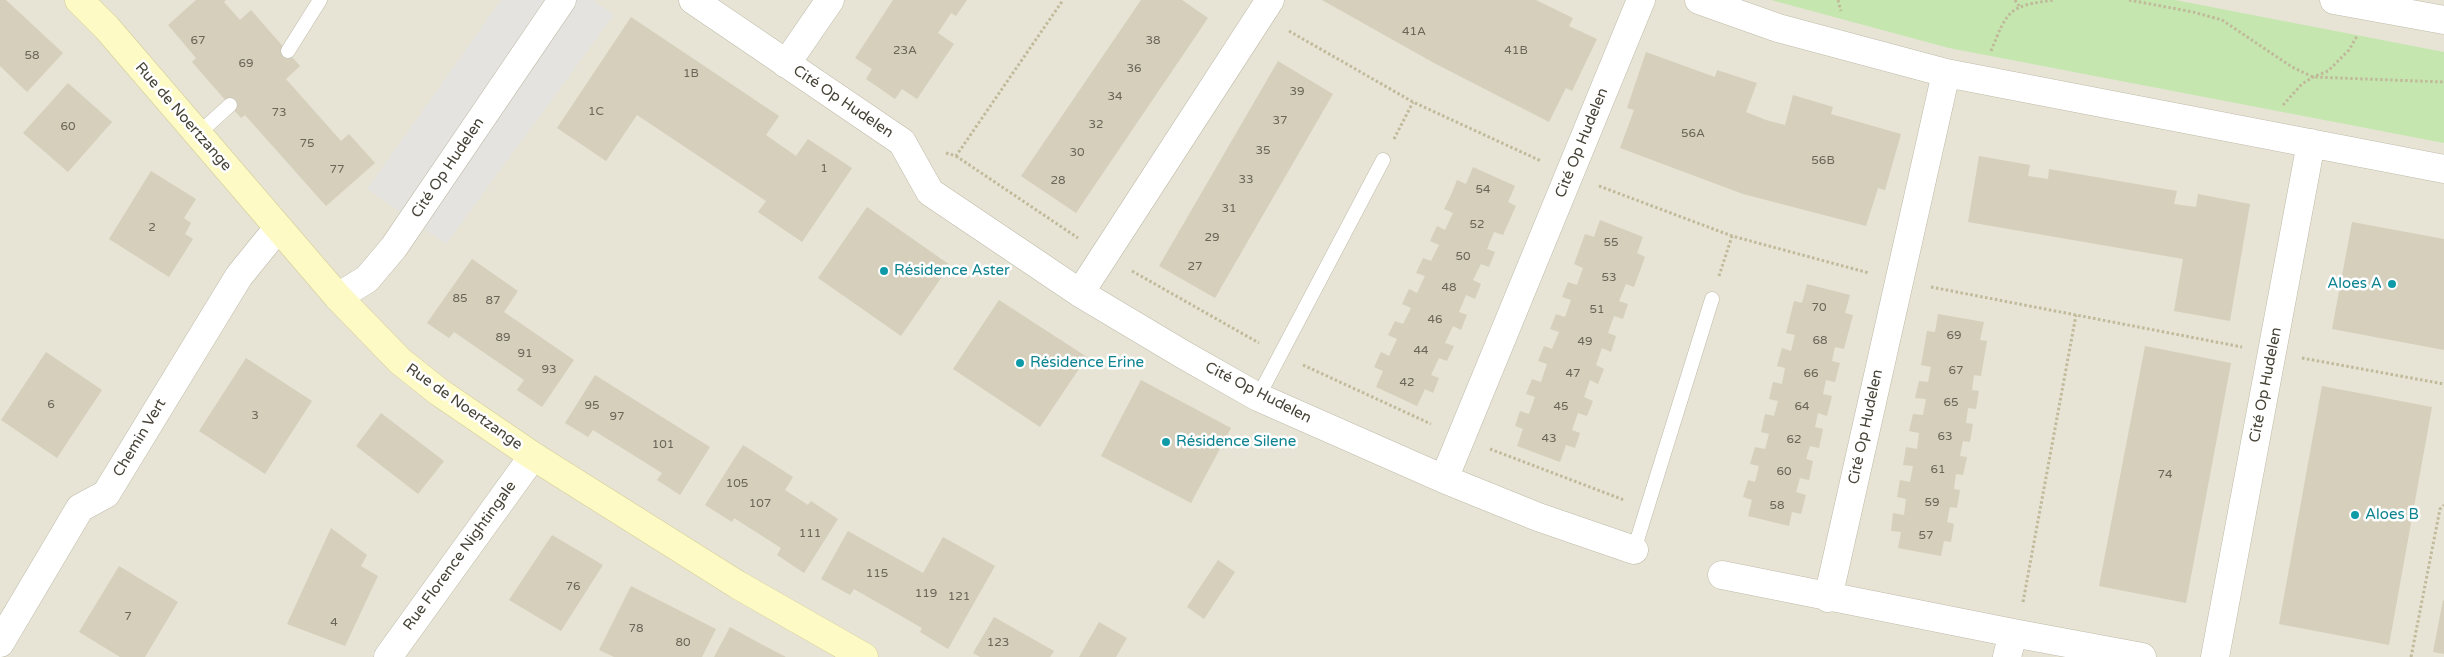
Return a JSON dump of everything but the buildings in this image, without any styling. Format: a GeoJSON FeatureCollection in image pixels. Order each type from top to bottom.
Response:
{"type":"FeatureCollection","features":[{"type":"Feature","properties":{"kind":"main road","name":"Rue de Noertzange"},"geometry":{"type":"LineString","coordinates":[[79,0],[107,28],[338,297],[400,361],[439,392],[533,456],[738,585],[864,657]]}},
{"type":"Feature","properties":{"kind":"street","name":"Cité Op Hudelen"},"geometry":{"type":"LineString","coordinates":[[338,297],[367,279],[394,247],[562,0]]}},
{"type":"Feature","properties":{"kind":"street","name":"Cité Op Hudelen"},"geometry":{"type":"LineString","coordinates":[[692,0],[902,142],[930,192],[1080,293],[1258,397],[1444,479],[1538,517],[1634,550]]}},
{"type":"Feature","properties":{"kind":"street","name":"Cité Op Hudelen"},"geometry":{"type":"LineString","coordinates":[[786,64],[830,0]]}},
{"type":"Feature","properties":{"kind":"street","name":"Cité Op Hudelen"},"geometry":{"type":"LineString","coordinates":[[1444,479],[1641,0]]}},
{"type":"Feature","properties":{"kind":"street"},"geometry":{"type":"LineString","coordinates":[[1699,0],[1788,30],[1946,73],[2444,169]]}},
{"type":"Feature","properties":{"kind":"street"},"geometry":{"type":"LineString","coordinates":[[2334,0],[2444,20]]}},
{"type":"Feature","properties":{"kind":"street"},"geometry":{"type":"LineString","coordinates":[[1080,293],[1265,7]]}},
{"type":"Feature","properties":{"kind":"street","name":"Cité Op Hudelen"},"geometry":{"type":"LineString","coordinates":[[1828,598],[1946,73]]}},
{"type":"Feature","properties":{"kind":"street","name":"Cité Op Hudelen"},"geometry":{"type":"LineString","coordinates":[[2215,657],[2311,143]]}},
{"type":"Feature","properties":{"kind":"street","name":"Chemin Vert"},"geometry":{"type":"LineString","coordinates":[[0,643],[80,508],[106,494],[239,276],[278,228]]}},
{"type":"Feature","properties":{"kind":"street","name":"Rue Florence Nightingale"},"geometry":{"type":"LineString","coordinates":[[388,657],[533,456]]}},
{"type":"Feature","properties":{"kind":"street"},"geometry":{"type":"LineString","coordinates":[[1722,575],[2012,641],[2142,657]]}},
{"type":"Feature","properties":{"kind":"lane"},"geometry":{"type":"LineString","coordinates":[[288,51],[320,0]]}},
{"type":"Feature","properties":{"kind":"lane"},"geometry":{"type":"LineString","coordinates":[[198,134],[230,105]]}},
{"type":"Feature","properties":{"kind":"lane"},"geometry":{"type":"LineString","coordinates":[[1258,397],[1383,160]]}},
{"type":"Feature","properties":{"kind":"lane"},"geometry":{"type":"LineString","coordinates":[[1634,550],[1712,299]]}},
{"type":"Feature","properties":{"kind":"path"},"geometry":{"type":"LineString","coordinates":[[902,142],[956,156],[1063,0]]}},
{"type":"Feature","properties":{"kind":"path"},"geometry":{"type":"LineString","coordinates":[[2015,0],[2019,6]]}},
{"type":"Feature","properties":{"kind":"path"},"geometry":{"type":"LineString","coordinates":[[1989,81],[1991,51],[2004,20],[2019,6],[2054,0]]}},
{"type":"Feature","properties":{"kind":"path"},"geometry":{"type":"LineString","coordinates":[[2129,0],[2194,12],[2222,20],[2292,67],[2313,77],[2444,82]]}},
{"type":"Feature","properties":{"kind":"path"},"geometry":{"type":"LineString","coordinates":[[1265,7],[1413,102],[1569,174],[1732,236],[1899,280],[2272,353],[2444,384]]}},
{"type":"Feature","properties":{"kind":"path"},"geometry":{"type":"LineString","coordinates":[[2271,135],[2278,112],[2290,96],[2313,77],[2328,71],[2349,50],[2370,7]]}},
{"type":"Feature","properties":{"kind":"path"},"geometry":{"type":"LineString","coordinates":[[1383,160],[1413,102]]}},
{"type":"Feature","properties":{"kind":"path"},"geometry":{"type":"LineString","coordinates":[[1712,299],[1732,236]]}},
{"type":"Feature","properties":{"kind":"path"},"geometry":{"type":"LineString","coordinates":[[2012,641],[2076,315]]}},
{"type":"Feature","properties":{"kind":"path"},"geometry":{"type":"LineString","coordinates":[[2411,657],[2440,509],[2444,504]]}},
{"type":"Feature","properties":{"kind":"shaded area"},"geometry":{"type":"Polygon","coordinates":[[[0,0],[2444,0],[2444,657],[0,657],[0,0]]]}},
{"type":"Feature","properties":{"kind":"shaded area"},"geometry":{"type":"Polygon","coordinates":[[[501,0],[593,0],[614,15],[446,244],[367,189],[501,0]]]}},
{"type":"Feature","properties":{"kind":"green space"},"geometry":{"type":"Polygon","coordinates":[[[1771,0],[2175,0],[2444,52],[2444,143],[1949,48],[1771,0]]]}},
{"type":"Feature","properties":{"kind":"place","name":"Résidence Aster"},"geometry":{"type":"Point","coordinates":[884,271]}},
{"type":"Feature","properties":{"kind":"place","name":"Aloes A"},"geometry":{"type":"Point","coordinates":[2392,284]}},
{"type":"Feature","properties":{"kind":"place","name":"Résidence Erine"},"geometry":{"type":"Point","coordinates":[1020,363]}},
{"type":"Feature","properties":{"kind":"place","name":"Résidence Silene"},"geometry":{"type":"Point","coordinates":[1166,442]}},
{"type":"Feature","properties":{"kind":"place","name":"Aloes B"},"geometry":{"type":"Point","coordinates":[2355,515]}}]}
